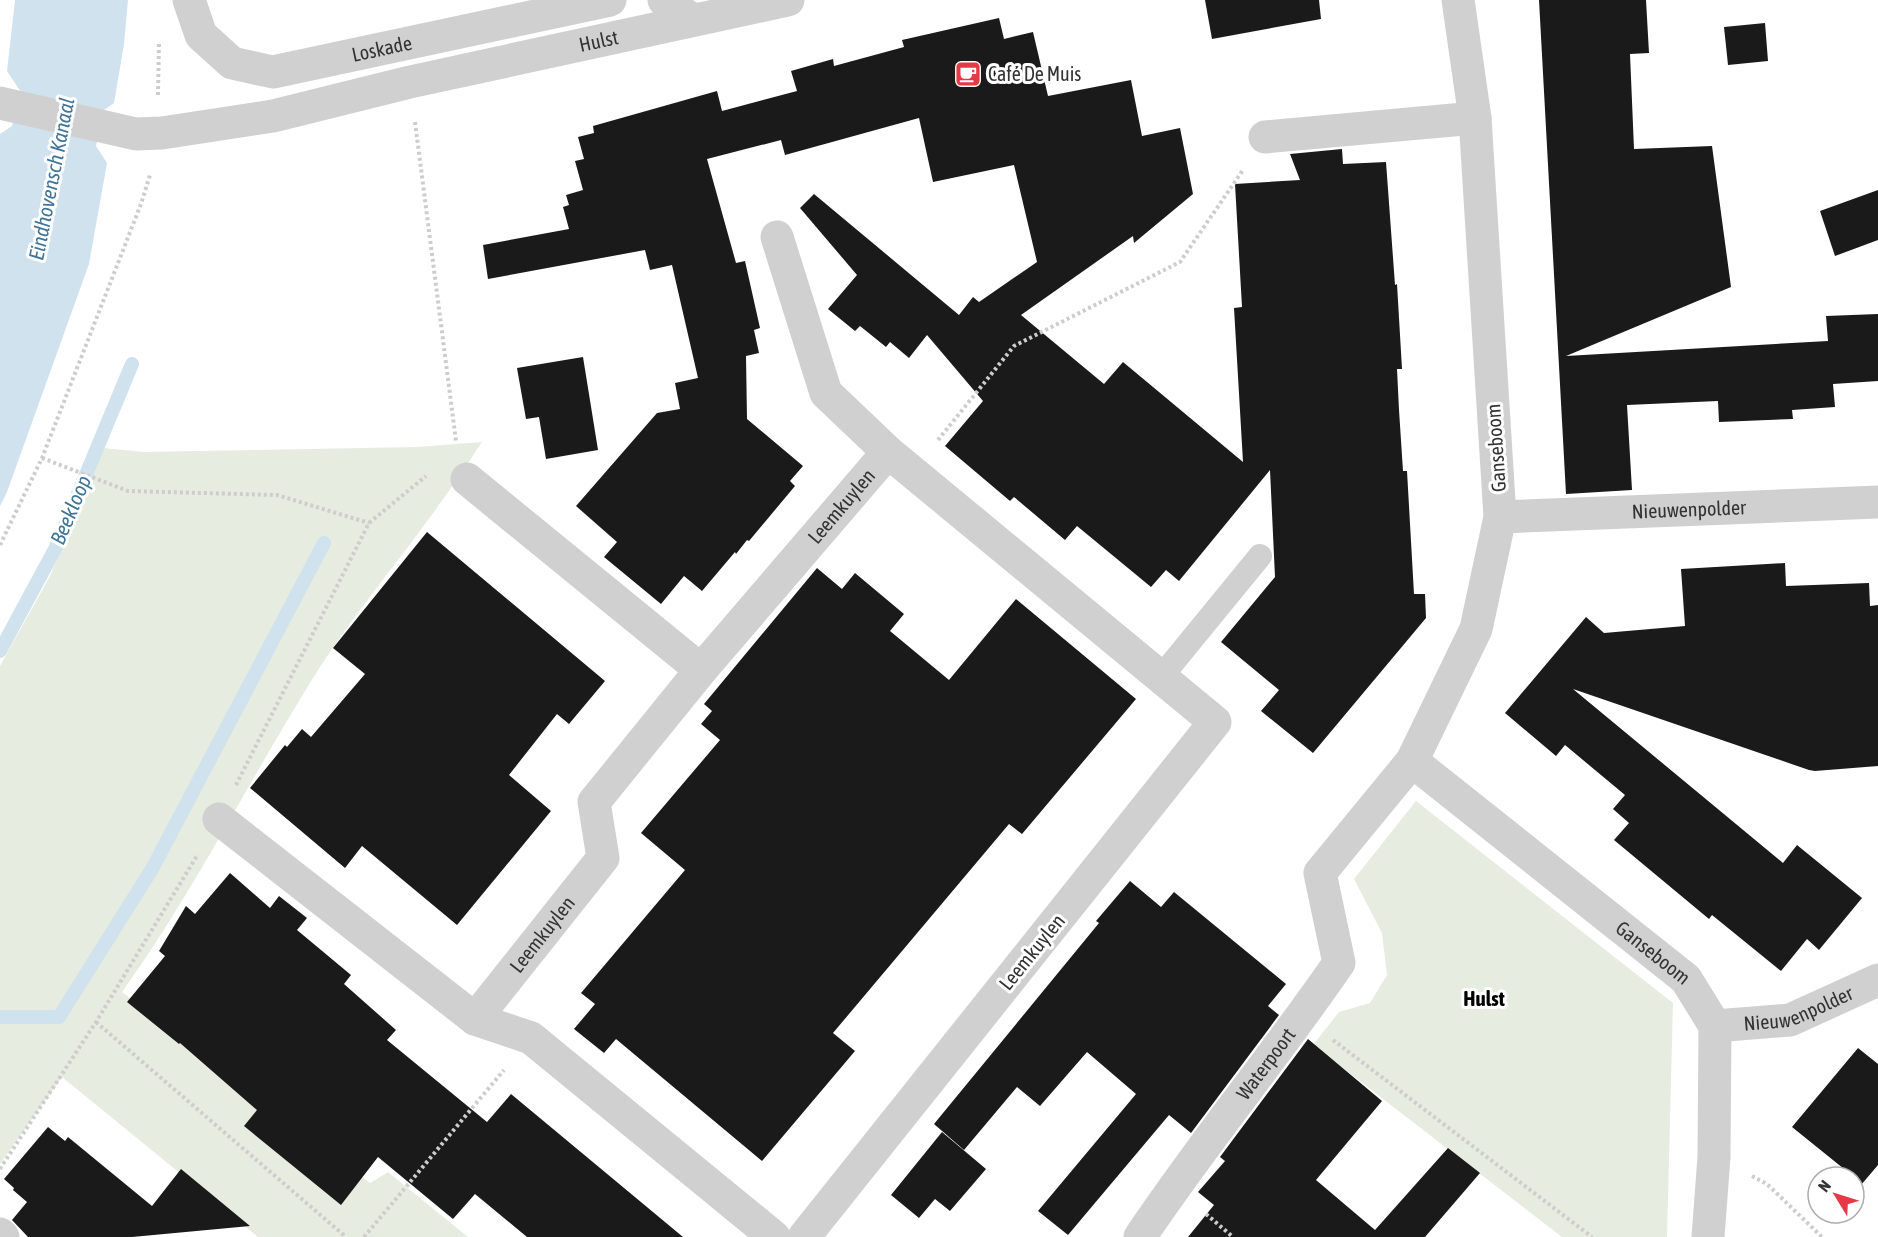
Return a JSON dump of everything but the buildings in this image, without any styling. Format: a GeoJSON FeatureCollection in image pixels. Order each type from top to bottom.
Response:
{"type":"FeatureCollection","features":[{"type":"Feature","properties":{"kind":"street","name":"Loskade"},"geometry":{"type":"LineString","coordinates":[[189,0],[201,35],[232,63],[273,72],[610,0]]}},
{"type":"Feature","properties":{"kind":"street"},"geometry":{"type":"LineString","coordinates":[[664,0],[693,20]]}},
{"type":"Feature","properties":{"kind":"street","name":"Hulst"},"geometry":{"type":"LineString","coordinates":[[149,134],[273,116],[410,82],[788,0]]}},
{"type":"Feature","properties":{"kind":"street","name":"Ganseboom"},"geometry":{"type":"LineString","coordinates":[[1320,873],[1412,761],[1476,629],[1500,517],[1475,118],[1458,0]]}},
{"type":"Feature","properties":{"kind":"street"},"geometry":{"type":"LineString","coordinates":[[0,103],[149,134]]}},
{"type":"Feature","properties":{"kind":"street"},"geometry":{"type":"LineString","coordinates":[[1265,137],[1475,118]]}},
{"type":"Feature","properties":{"kind":"street","name":"Leemkuylen"},"geometry":{"type":"LineString","coordinates":[[777,237],[826,393],[900,462],[1215,722],[804,1237]]}},
{"type":"Feature","properties":{"kind":"street","name":"Leemkuylen"},"geometry":{"type":"LineString","coordinates":[[475,1019],[603,858],[594,802],[701,670],[900,462]]}},
{"type":"Feature","properties":{"kind":"street"},"geometry":{"type":"LineString","coordinates":[[462,465],[701,670]]}},
{"type":"Feature","properties":{"kind":"street","name":"Nieuwenpolder"},"geometry":{"type":"LineString","coordinates":[[1500,517],[1878,502]]}},
{"type":"Feature","properties":{"kind":"street","name":"Ganseboom"},"geometry":{"type":"LineString","coordinates":[[1412,761],[1686,979],[1715,1026]]}},
{"type":"Feature","properties":{"kind":"street"},"geometry":{"type":"LineString","coordinates":[[219,819],[475,1019],[531,1038],[774,1237]]}},
{"type":"Feature","properties":{"kind":"street","name":"Waterpoort"},"geometry":{"type":"LineString","coordinates":[[1140,1237],[1173,1187],[1302,1017],[1339,963],[1320,873]]}},
{"type":"Feature","properties":{"kind":"street","name":"Nieuwenpolder"},"geometry":{"type":"LineString","coordinates":[[1715,1026],[1790,1020],[1878,980]]}},
{"type":"Feature","properties":{"kind":"street"},"geometry":{"type":"LineString","coordinates":[[1708,1237],[1714,1157],[1715,1026]]}},
{"type":"Feature","properties":{"kind":"lane"},"geometry":{"type":"LineString","coordinates":[[1161,677],[1260,556]]}},
{"type":"Feature","properties":{"kind":"path"},"geometry":{"type":"LineString","coordinates":[[0,544],[42,458],[141,204],[149,134],[158,99],[159,34]]}},
{"type":"Feature","properties":{"kind":"path"},"geometry":{"type":"LineString","coordinates":[[410,82],[462,465]]}},
{"type":"Feature","properties":{"kind":"path"},"geometry":{"type":"LineString","coordinates":[[900,462],[1014,346],[1180,262],[1265,137]]}},
{"type":"Feature","properties":{"kind":"path"},"geometry":{"type":"LineString","coordinates":[[42,458],[128,491],[277,495],[369,523]]}},
{"type":"Feature","properties":{"kind":"path"},"geometry":{"type":"LineString","coordinates":[[1302,1017],[1592,1237]]}},
{"type":"Feature","properties":{"kind":"path"},"geometry":{"type":"LineString","coordinates":[[96,1022],[346,1237]]}},
{"type":"Feature","properties":{"kind":"path"},"geometry":{"type":"LineString","coordinates":[[364,1237],[531,1038]]}},
{"type":"Feature","properties":{"kind":"path"},"geometry":{"type":"LineString","coordinates":[[1714,1157],[1767,1184],[1822,1237]]}},
{"type":"Feature","properties":{"kind":"shaded area"},"geometry":{"type":"Polygon","coordinates":[[[482,442],[438,507],[320,667],[175,913],[122,992],[370,1183],[388,1172],[468,1237],[258,1237],[62,1077],[0,1164],[0,666],[50,576],[103,448],[144,452],[418,447],[482,442]]]}},
{"type":"Feature","properties":{"kind":"shaded area"},"geometry":{"type":"Polygon","coordinates":[[[1416,801],[1673,1003],[1667,1237],[1562,1237],[1313,1045],[1339,1012],[1370,1003],[1387,975],[1382,933],[1354,879],[1416,801]]]}},
{"type":"Feature","properties":{"kind":"water","name":"Eindhovensch Kanaal"},"geometry":{"type":"Polygon","coordinates":[[[15,0],[128,0],[124,44],[114,103],[104,110],[96,146],[107,163],[89,264],[0,506],[0,134],[12,126],[21,92],[7,71],[15,0]]]}},
{"type":"Feature","properties":{"kind":"waterway","name":"Beekloop"},"geometry":{"type":"LineString","coordinates":[[0,651],[55,549],[132,364]]}},
{"type":"Feature","properties":{"kind":"waterway"},"geometry":{"type":"LineString","coordinates":[[0,1017],[59,1017],[152,869],[324,543]]}},
{"type":"Feature","properties":{"kind":"place","name":"Café De Muis"},"geometry":{"type":"Point","coordinates":[968,74]}},
{"type":"Feature","properties":{"kind":"district","name":"Hulst"},"geometry":{"type":"Point","coordinates":[1484,999]}}]}
